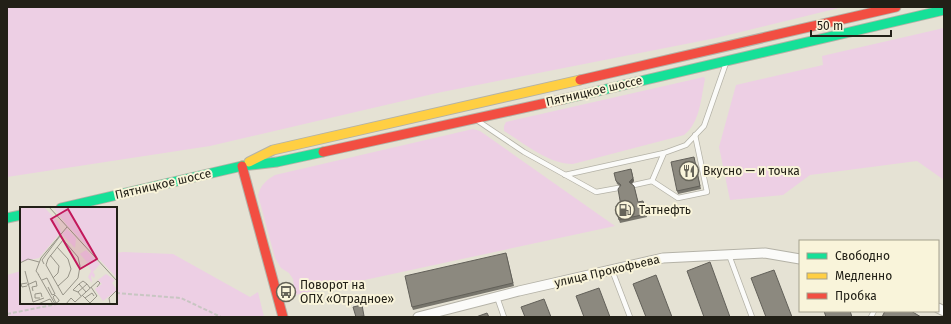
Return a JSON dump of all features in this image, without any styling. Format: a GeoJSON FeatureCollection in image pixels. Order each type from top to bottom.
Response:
{"type":"FeatureCollection","features":[{"type":"Feature","properties":{"kind":"main road","name":"Пятницкое шоссе"},"geometry":{"type":"LineString","coordinates":[[242,166],[273,150],[315,139],[671,60],[896,7]]}},
{"type":"Feature","properties":{"kind":"main road","name":"Пятницкое шоссе"},"geometry":{"type":"LineString","coordinates":[[65,207],[242,166],[277,162],[580,95],[944,10]]}},
{"type":"Feature","properties":{"kind":"main road"},"geometry":{"type":"LineString","coordinates":[[242,166],[282,317]]}},
{"type":"Feature","properties":{"kind":"main road"},"geometry":{"type":"LineString","coordinates":[[7,218],[20,215]]}},
{"type":"Feature","properties":{"kind":"street","name":"улица Прокофьева"},"geometry":{"type":"LineString","coordinates":[[418,317],[663,258],[765,253],[799,259]]}},
{"type":"Feature","properties":{"kind":"lane"},"geometry":{"type":"LineString","coordinates":[[565,175],[664,154],[686,145],[704,126],[727,60]]}},
{"type":"Feature","properties":{"kind":"lane"},"geometry":{"type":"LineString","coordinates":[[474,118],[524,152],[596,192],[618,188]]}},
{"type":"Feature","properties":{"kind":"lane"},"geometry":{"type":"LineString","coordinates":[[634,184],[652,181],[678,198],[707,192],[695,135]]}},
{"type":"Feature","properties":{"kind":"lane"},"geometry":{"type":"LineString","coordinates":[[652,181],[664,154]]}},
{"type":"Feature","properties":{"kind":"lane"},"geometry":{"type":"LineString","coordinates":[[729,254],[752,317]]}},
{"type":"Feature","properties":{"kind":"lane"},"geometry":{"type":"LineString","coordinates":[[612,270],[630,317]]}},
{"type":"Feature","properties":{"kind":"lane"},"geometry":{"type":"LineString","coordinates":[[497,297],[504,317]]}},
{"type":"Feature","properties":{"kind":"path"},"geometry":{"type":"LineString","coordinates":[[117,294],[181,298],[221,317]]}},
{"type":"Feature","properties":{"kind":"path"},"geometry":{"type":"LineString","coordinates":[[7,314],[57,304]]}},
{"type":"Feature","properties":{"kind":"shaded area"},"geometry":{"type":"Polygon","coordinates":[[[7,7],[843,7],[716,38],[437,93],[210,146],[7,177],[7,7]]]}},
{"type":"Feature","properties":{"kind":"shaded area"},"geometry":{"type":"Polygon","coordinates":[[[944,28],[944,180],[917,161],[810,175],[783,195],[730,200],[719,147],[736,85],[823,65],[822,56],[944,28]]]}},
{"type":"Feature","properties":{"kind":"shaded area"},"geometry":{"type":"Polygon","coordinates":[[[704,77],[705,79],[697,117],[684,135],[573,164],[554,161],[545,157],[504,131],[506,122],[704,77]]]}},
{"type":"Feature","properties":{"kind":"shaded area"},"geometry":{"type":"Polygon","coordinates":[[[473,129],[480,131],[615,226],[295,295],[293,279],[289,273],[281,268],[275,258],[258,195],[266,181],[275,175],[473,129]]]}},
{"type":"Feature","properties":{"kind":"shaded area"},"geometry":{"type":"Polygon","coordinates":[[[117,253],[173,254],[250,297],[258,292],[264,317],[7,317],[7,275],[20,271],[20,304],[117,304],[117,253]]]}},
{"type":"Feature","properties":{"kind":"building"},"geometry":{"type":"Polygon","coordinates":[[[694,157],[700,186],[677,191],[671,162],[694,157]]]}},
{"type":"Feature","properties":{"kind":"building"},"geometry":{"type":"Polygon","coordinates":[[[631,169],[633,178],[629,182],[634,186],[638,202],[643,201],[646,214],[619,220],[616,206],[621,206],[618,189],[621,185],[616,181],[614,173],[631,169]]]}},
{"type":"Feature","properties":{"kind":"building"},"geometry":{"type":"Polygon","coordinates":[[[506,253],[513,283],[412,307],[405,276],[506,253]]]}},
{"type":"Feature","properties":{"kind":"building"},"geometry":{"type":"Polygon","coordinates":[[[710,262],[730,317],[704,317],[687,271],[710,262]]]}},
{"type":"Feature","properties":{"kind":"building"},"geometry":{"type":"Polygon","coordinates":[[[774,270],[792,317],[766,317],[751,278],[774,270]]]}},
{"type":"Feature","properties":{"kind":"building"},"geometry":{"type":"Polygon","coordinates":[[[656,275],[672,317],[646,317],[633,284],[656,275]]]}},
{"type":"Feature","properties":{"kind":"building"},"geometry":{"type":"Polygon","coordinates":[[[599,288],[610,317],[584,317],[576,296],[599,288]]]}},
{"type":"Feature","properties":{"kind":"building"},"geometry":{"type":"Polygon","coordinates":[[[544,299],[551,317],[525,317],[521,307],[544,299]]]}},
{"type":"Feature","properties":{"kind":"building"},"geometry":{"type":"Polygon","coordinates":[[[362,305],[364,316],[356,317],[353,307],[362,305]]]}},
{"type":"Feature","properties":{"kind":"building"},"geometry":{"type":"Polygon","coordinates":[[[824,312],[850,312],[852,317],[826,317],[824,312]]]}},
{"type":"Feature","properties":{"kind":"building"},"geometry":{"type":"Polygon","coordinates":[[[884,312],[913,312],[921,317],[882,317],[884,312]]]}},
{"type":"Feature","properties":{"kind":"building"},"geometry":{"type":"Polygon","coordinates":[[[487,313],[489,317],[476,317],[487,313]]]}},
{"type":"Feature","properties":{"kind":"traffic: fast"},"geometry":{"type":"LineString","coordinates":[[564,99],[944,10]]}},
{"type":"Feature","properties":{"kind":"traffic: fast"},"geometry":{"type":"LineString","coordinates":[[65,207],[242,166],[277,162],[323,152]]}},
{"type":"Feature","properties":{"kind":"traffic: fast"},"geometry":{"type":"LineString","coordinates":[[7,218],[20,215]]}},
{"type":"Feature","properties":{"kind":"traffic: slow"},"geometry":{"type":"LineString","coordinates":[[249,162],[273,150],[580,80]]}},
{"type":"Feature","properties":{"kind":"traffic: jam"},"geometry":{"type":"LineString","coordinates":[[580,80],[896,7]]}},
{"type":"Feature","properties":{"kind":"traffic: jam"},"geometry":{"type":"LineString","coordinates":[[323,152],[564,99]]}},
{"type":"Feature","properties":{"kind":"traffic: jam"},"geometry":{"type":"LineString","coordinates":[[242,166],[283,317]]}},
{"type":"Feature","properties":{"kind":"place","name":"Вкусно — и точка"},"geometry":{"type":"Point","coordinates":[689,171]}},
{"type":"Feature","properties":{"kind":"place","name":"Татнефть"},"geometry":{"type":"Point","coordinates":[625,210]}},
{"type":"Feature","properties":{"kind":"place","name":"Поворот на ОПХ «Отрадное»"},"geometry":{"type":"Point","coordinates":[286,292]}}]}
